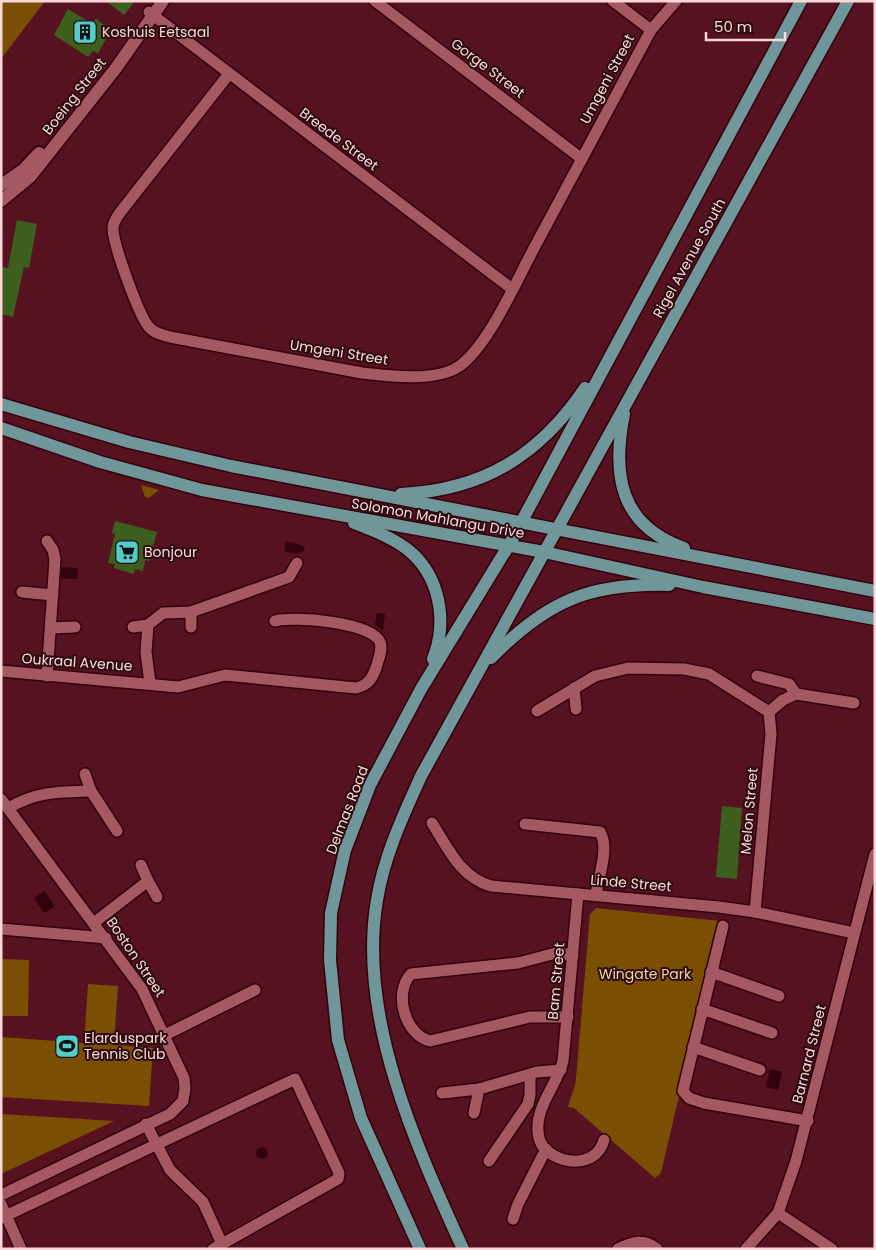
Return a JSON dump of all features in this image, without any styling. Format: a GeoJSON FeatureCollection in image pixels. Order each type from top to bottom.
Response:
{"type":"FeatureCollection","features":[{"type":"Feature","properties":{"kind":"main road","name":"Rigel Avenue South"},"geometry":{"type":"LineString","coordinates":[[520,521],[626,328],[801,1]]}},
{"type":"Feature","properties":{"kind":"main road","name":"Rigel Avenue South"},"geometry":{"type":"LineString","coordinates":[[557,529],[848,1]]}},
{"type":"Feature","properties":{"kind":"main road"},"geometry":{"type":"LineString","coordinates":[[381,496],[433,493],[470,483],[508,466],[534,448],[559,422],[626,328]]}},
{"type":"Feature","properties":{"kind":"main road"},"geometry":{"type":"LineString","coordinates":[[627,402],[619,448],[618,472],[622,491],[639,519],[656,534],[676,545],[718,560]]}},
{"type":"Feature","properties":{"kind":"main road","name":"Solomon Mahlangu Drive"},"geometry":{"type":"LineString","coordinates":[[1,404],[129,442],[231,466],[875,590]]}},
{"type":"Feature","properties":{"kind":"main road","name":"Solomon Mahlangu Drive"},"geometry":{"type":"LineString","coordinates":[[1,428],[100,462],[202,490],[544,552],[702,587],[875,619]]}},
{"type":"Feature","properties":{"kind":"main road"},"geometry":{"type":"LineString","coordinates":[[334,514],[388,537],[408,549],[430,576],[440,609],[440,628],[437,649],[421,689]]}},
{"type":"Feature","properties":{"kind":"main road","name":"Delmas Road"},"geometry":{"type":"LineString","coordinates":[[420,1249],[361,1118],[338,1040],[330,960],[331,913],[345,850],[370,785],[421,689],[509,546],[520,521]]}},
{"type":"Feature","properties":{"kind":"main road"},"geometry":{"type":"LineString","coordinates":[[463,1249],[423,1153],[396,1079],[378,1010],[373,946],[377,901],[386,861],[398,828],[422,776],[557,529]]}},
{"type":"Feature","properties":{"kind":"main road"},"geometry":{"type":"LineString","coordinates":[[481,669],[529,623],[547,610],[568,600],[590,592],[618,587],[644,585],[702,587]]}},
{"type":"Feature","properties":{"kind":"street","name":"Boeing Street"},"geometry":{"type":"LineString","coordinates":[[1,201],[30,177],[85,108],[161,1]]}},
{"type":"Feature","properties":{"kind":"street","name":"Gorge Street"},"geometry":{"type":"LineString","coordinates":[[375,1],[582,159]]}},
{"type":"Feature","properties":{"kind":"street"},"geometry":{"type":"LineString","coordinates":[[613,1],[651,30]]}},
{"type":"Feature","properties":{"kind":"street","name":"Umgeni Street"},"geometry":{"type":"LineString","coordinates":[[229,74],[122,210],[114,223],[113,230],[118,251],[140,311],[152,330],[170,337],[362,373],[393,376],[440,375],[456,368],[470,358],[512,289],[651,30],[676,1]]}},
{"type":"Feature","properties":{"kind":"street","name":"Boeing Street"},"geometry":{"type":"LineString","coordinates":[[1,185],[23,170],[45,148],[152,14]]}},
{"type":"Feature","properties":{"kind":"street","name":"Breede Street"},"geometry":{"type":"LineString","coordinates":[[152,14],[512,289]]}},
{"type":"Feature","properties":{"kind":"street"},"geometry":{"type":"LineString","coordinates":[[47,541],[55,554],[47,676]]}},
{"type":"Feature","properties":{"kind":"street"},"geometry":{"type":"LineString","coordinates":[[150,683],[146,652],[148,625],[163,607],[197,607],[229,593],[289,577],[297,563]]}},
{"type":"Feature","properties":{"kind":"street"},"geometry":{"type":"LineString","coordinates":[[22,592],[53,595]]}},
{"type":"Feature","properties":{"kind":"street"},"geometry":{"type":"LineString","coordinates":[[191,627],[197,607]]}},
{"type":"Feature","properties":{"kind":"street","name":"Oukraal Avenue"},"geometry":{"type":"LineString","coordinates":[[1,671],[184,687],[225,675],[356,688],[367,684],[373,677],[381,649],[379,640],[373,633],[359,628],[299,619],[275,621]]}},
{"type":"Feature","properties":{"kind":"street"},"geometry":{"type":"LineString","coordinates":[[133,627],[148,625]]}},
{"type":"Feature","properties":{"kind":"street"},"geometry":{"type":"LineString","coordinates":[[51,628],[76,627]]}},
{"type":"Feature","properties":{"kind":"street"},"geometry":{"type":"LineString","coordinates":[[537,711],[595,676],[621,668],[684,669],[715,677],[769,712],[782,700],[796,694],[854,703]]}},
{"type":"Feature","properties":{"kind":"street"},"geometry":{"type":"LineString","coordinates":[[757,676],[789,684],[796,694]]}},
{"type":"Feature","properties":{"kind":"street"},"geometry":{"type":"LineString","coordinates":[[574,688],[576,709]]}},
{"type":"Feature","properties":{"kind":"street","name":"Melon Street"},"geometry":{"type":"LineString","coordinates":[[755,912],[771,734],[769,712]]}},
{"type":"Feature","properties":{"kind":"street"},"geometry":{"type":"LineString","coordinates":[[86,774],[91,791],[116,831]]}},
{"type":"Feature","properties":{"kind":"street"},"geometry":{"type":"LineString","coordinates":[[4,804],[46,792],[91,791]]}},
{"type":"Feature","properties":{"kind":"street","name":"Boston Street"},"geometry":{"type":"LineString","coordinates":[[1,1195],[170,1114],[183,1101],[185,1093],[184,1078],[165,1034],[142,989],[106,938],[4,804]]}},
{"type":"Feature","properties":{"kind":"street","name":"Linde Street"},"geometry":{"type":"LineString","coordinates":[[432,823],[463,870],[478,882],[500,887],[657,900],[755,912],[854,933]]}},
{"type":"Feature","properties":{"kind":"street"},"geometry":{"type":"LineString","coordinates":[[525,824],[600,832],[603,854],[596,895]]}},
{"type":"Feature","properties":{"kind":"street","name":"Barnard Street"},"geometry":{"type":"LineString","coordinates":[[746,1249],[778,1213],[808,1121],[875,854]]}},
{"type":"Feature","properties":{"kind":"street"},"geometry":{"type":"LineString","coordinates":[[142,866],[157,897]]}},
{"type":"Feature","properties":{"kind":"street"},"geometry":{"type":"LineString","coordinates":[[94,922],[148,881]]}},
{"type":"Feature","properties":{"kind":"street","name":"Bam Street"},"geometry":{"type":"LineString","coordinates":[[561,1070],[568,1017],[578,894]]}},
{"type":"Feature","properties":{"kind":"street"},"geometry":{"type":"LineString","coordinates":[[723,926],[683,1084],[683,1091],[689,1098],[704,1103],[808,1121]]}},
{"type":"Feature","properties":{"kind":"street"},"geometry":{"type":"LineString","coordinates":[[1,929],[106,938]]}},
{"type":"Feature","properties":{"kind":"street"},"geometry":{"type":"LineString","coordinates":[[568,1017],[530,1017],[430,1041],[418,1036],[409,1023],[404,1011],[404,996],[406,982],[411,974],[518,963],[556,953],[573,955]]}},
{"type":"Feature","properties":{"kind":"street"},"geometry":{"type":"LineString","coordinates":[[711,972],[779,996]]}},
{"type":"Feature","properties":{"kind":"street"},"geometry":{"type":"LineString","coordinates":[[165,1034],[255,990]]}},
{"type":"Feature","properties":{"kind":"street"},"geometry":{"type":"LineString","coordinates":[[702,1009],[772,1033]]}},
{"type":"Feature","properties":{"kind":"street"},"geometry":{"type":"LineString","coordinates":[[693,1047],[760,1070]]}},
{"type":"Feature","properties":{"kind":"street"},"geometry":{"type":"LineString","coordinates":[[442,1093],[479,1089],[530,1076],[537,1072],[561,1070]]}},
{"type":"Feature","properties":{"kind":"street"},"geometry":{"type":"LineString","coordinates":[[561,1070],[546,1095],[540,1118],[539,1138],[546,1149],[566,1160],[579,1162],[596,1155],[604,1140]]}},
{"type":"Feature","properties":{"kind":"street"},"geometry":{"type":"LineString","coordinates":[[489,1161],[528,1104],[530,1076]]}},
{"type":"Feature","properties":{"kind":"street"},"geometry":{"type":"LineString","coordinates":[[4,1216],[158,1145],[293,1079],[297,1080],[339,1173],[338,1179],[217,1246],[203,1202],[170,1170],[158,1145],[146,1124]]}},
{"type":"Feature","properties":{"kind":"street"},"geometry":{"type":"LineString","coordinates":[[474,1113],[479,1089]]}},
{"type":"Feature","properties":{"kind":"street"},"geometry":{"type":"LineString","coordinates":[[513,1219],[518,1204],[546,1149]]}},
{"type":"Feature","properties":{"kind":"street"},"geometry":{"type":"LineString","coordinates":[[1,1204],[4,1216],[21,1249]]}},
{"type":"Feature","properties":{"kind":"street"},"geometry":{"type":"LineString","coordinates":[[778,1213],[832,1249]]}},
{"type":"Feature","properties":{"kind":"street"},"geometry":{"type":"LineString","coordinates":[[618,1249],[632,1242],[647,1242],[657,1249]]}},
{"type":"Feature","properties":{"kind":"green space"},"geometry":{"type":"Polygon","coordinates":[[[1,1],[45,1],[1,59],[1,1]]]}},
{"type":"Feature","properties":{"kind":"green space"},"geometry":{"type":"Polygon","coordinates":[[[141,485],[159,490],[149,498],[145,497],[141,485]]]}},
{"type":"Feature","properties":{"kind":"green space","name":"Wingate Park"},"geometry":{"type":"Polygon","coordinates":[[[596,908],[720,921],[661,1173],[655,1178],[574,1108],[568,1107],[576,1079],[590,914],[596,908]]]}},
{"type":"Feature","properties":{"kind":"green space"},"geometry":{"type":"Polygon","coordinates":[[[1,959],[29,960],[28,1016],[1,1016],[1,959]]]}},
{"type":"Feature","properties":{"kind":"green space","name":"Elarduspark Tennis Club"},"geometry":{"type":"Polygon","coordinates":[[[88,984],[118,986],[114,1045],[153,1048],[149,1106],[1,1097],[1,1037],[84,1043],[88,984]]]}},
{"type":"Feature","properties":{"kind":"green space"},"geometry":{"type":"Polygon","coordinates":[[[1,1114],[114,1121],[1,1174],[1,1114]]]}},
{"type":"Feature","properties":{"kind":"shaded area"},"geometry":{"type":"Polygon","coordinates":[[[286,541],[303,546],[305,551],[296,554],[284,551],[286,541]]]}},
{"type":"Feature","properties":{"kind":"shaded area"},"geometry":{"type":"Polygon","coordinates":[[[60,567],[78,568],[77,579],[60,578],[60,567]]]}},
{"type":"Feature","properties":{"kind":"shaded area"},"geometry":{"type":"Polygon","coordinates":[[[377,613],[385,614],[383,630],[375,625],[377,613]]]}},
{"type":"Feature","properties":{"kind":"shaded area"},"geometry":{"type":"Polygon","coordinates":[[[44,891],[55,906],[44,913],[34,898],[44,891]]]}},
{"type":"Feature","properties":{"kind":"shaded area"},"geometry":{"type":"Polygon","coordinates":[[[770,1069],[782,1072],[778,1090],[766,1087],[770,1069]]]}},
{"type":"Feature","properties":{"kind":"shaded area"},"geometry":{"type":"Polygon","coordinates":[[[262,1147],[268,1153],[262,1159],[256,1153],[262,1147]]]}},
{"type":"Feature","properties":{"kind":"building"},"geometry":{"type":"Polygon","coordinates":[[[106,1],[135,1],[124,15],[106,1]]]}},
{"type":"Feature","properties":{"kind":"building","name":"Koshuis Eetsaal"},"geometry":{"type":"Polygon","coordinates":[[[68,9],[91,23],[96,19],[111,30],[98,53],[93,51],[88,57],[54,35],[68,9]]]}},
{"type":"Feature","properties":{"kind":"building"},"geometry":{"type":"Polygon","coordinates":[[[17,220],[37,224],[29,268],[24,267],[13,317],[1,314],[1,267],[8,268],[17,220]]]}},
{"type":"Feature","properties":{"kind":"building"},"geometry":{"type":"Polygon","coordinates":[[[115,521],[157,532],[149,561],[145,560],[143,571],[135,569],[134,574],[114,568],[115,564],[108,563],[115,534],[112,533],[115,521]]]}},
{"type":"Feature","properties":{"kind":"building"},"geometry":{"type":"Polygon","coordinates":[[[722,806],[742,808],[737,879],[716,877],[722,806]]]}},
{"type":"Feature","properties":{"kind":"place","name":"Koshuis Eetsaal"},"geometry":{"type":"Point","coordinates":[85,32]}},
{"type":"Feature","properties":{"kind":"place","name":"Bonjour"},"geometry":{"type":"Point","coordinates":[127,552]}},
{"type":"Feature","properties":{"kind":"place","name":"Elarduspark Tennis Club"},"geometry":{"type":"Point","coordinates":[67,1046]}}]}
